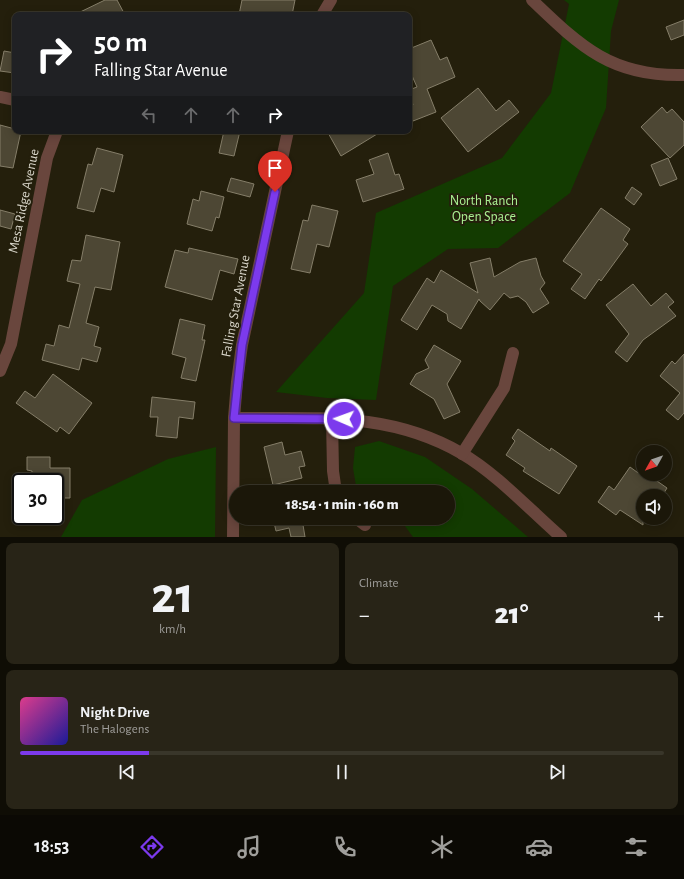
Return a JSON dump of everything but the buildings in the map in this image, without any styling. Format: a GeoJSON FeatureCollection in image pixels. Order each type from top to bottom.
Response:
{"type":"FeatureCollection","features":[{"type":"Feature","properties":{"kind":"street"},"geometry":{"type":"LineString","coordinates":[[324,12],[331,0]]}},
{"type":"Feature","properties":{"kind":"street"},"geometry":{"type":"LineString","coordinates":[[532,0],[571,37],[599,57],[629,69],[662,76],[684,75]]}},
{"type":"Feature","properties":{"kind":"street"},"geometry":{"type":"LineString","coordinates":[[0,97],[12,99]]}},
{"type":"Feature","properties":{"kind":"street","name":"Mesa Ridge Avenue"},"geometry":{"type":"LineString","coordinates":[[0,371],[11,344],[47,158],[56,134]]}},
{"type":"Feature","properties":{"kind":"street","name":"Falling Star Avenue"},"geometry":{"type":"LineString","coordinates":[[233,537],[234,418],[242,345],[287,134]]}},
{"type":"Feature","properties":{"kind":"street"},"geometry":{"type":"LineString","coordinates":[[462,454],[504,388],[513,353]]}},
{"type":"Feature","properties":{"kind":"street"},"geometry":{"type":"LineString","coordinates":[[234,418],[332,419],[369,421],[398,426],[428,437],[462,454],[493,477],[562,537]]}},
{"type":"Feature","properties":{"kind":"street"},"geometry":{"type":"LineString","coordinates":[[332,419],[332,471],[335,485]]}},
{"type":"Feature","properties":{"kind":"green space","name":"North Ranch Open Space"},"geometry":{"type":"Polygon","coordinates":[[[564,0],[619,0],[611,31],[606,108],[570,193],[498,248],[448,249],[393,286],[376,400],[327,398],[276,392],[364,293],[376,213],[502,158],[551,93],[569,4],[564,0]]]}},
{"type":"Feature","properties":{"kind":"green space"},"geometry":{"type":"Polygon","coordinates":[[[379,441],[425,457],[472,489],[528,537],[413,537],[404,525],[455,525],[455,485],[356,485],[353,468],[355,447],[379,441]]]}},
{"type":"Feature","properties":{"kind":"green space"},"geometry":{"type":"Polygon","coordinates":[[[216,447],[215,537],[61,537],[82,500],[168,459],[216,447]]]}},
{"type":"Feature","properties":{"kind":"route"},"geometry":{"type":"LineString","coordinates":[[275,192],[242,345],[234,418],[344,419]]}}]}
